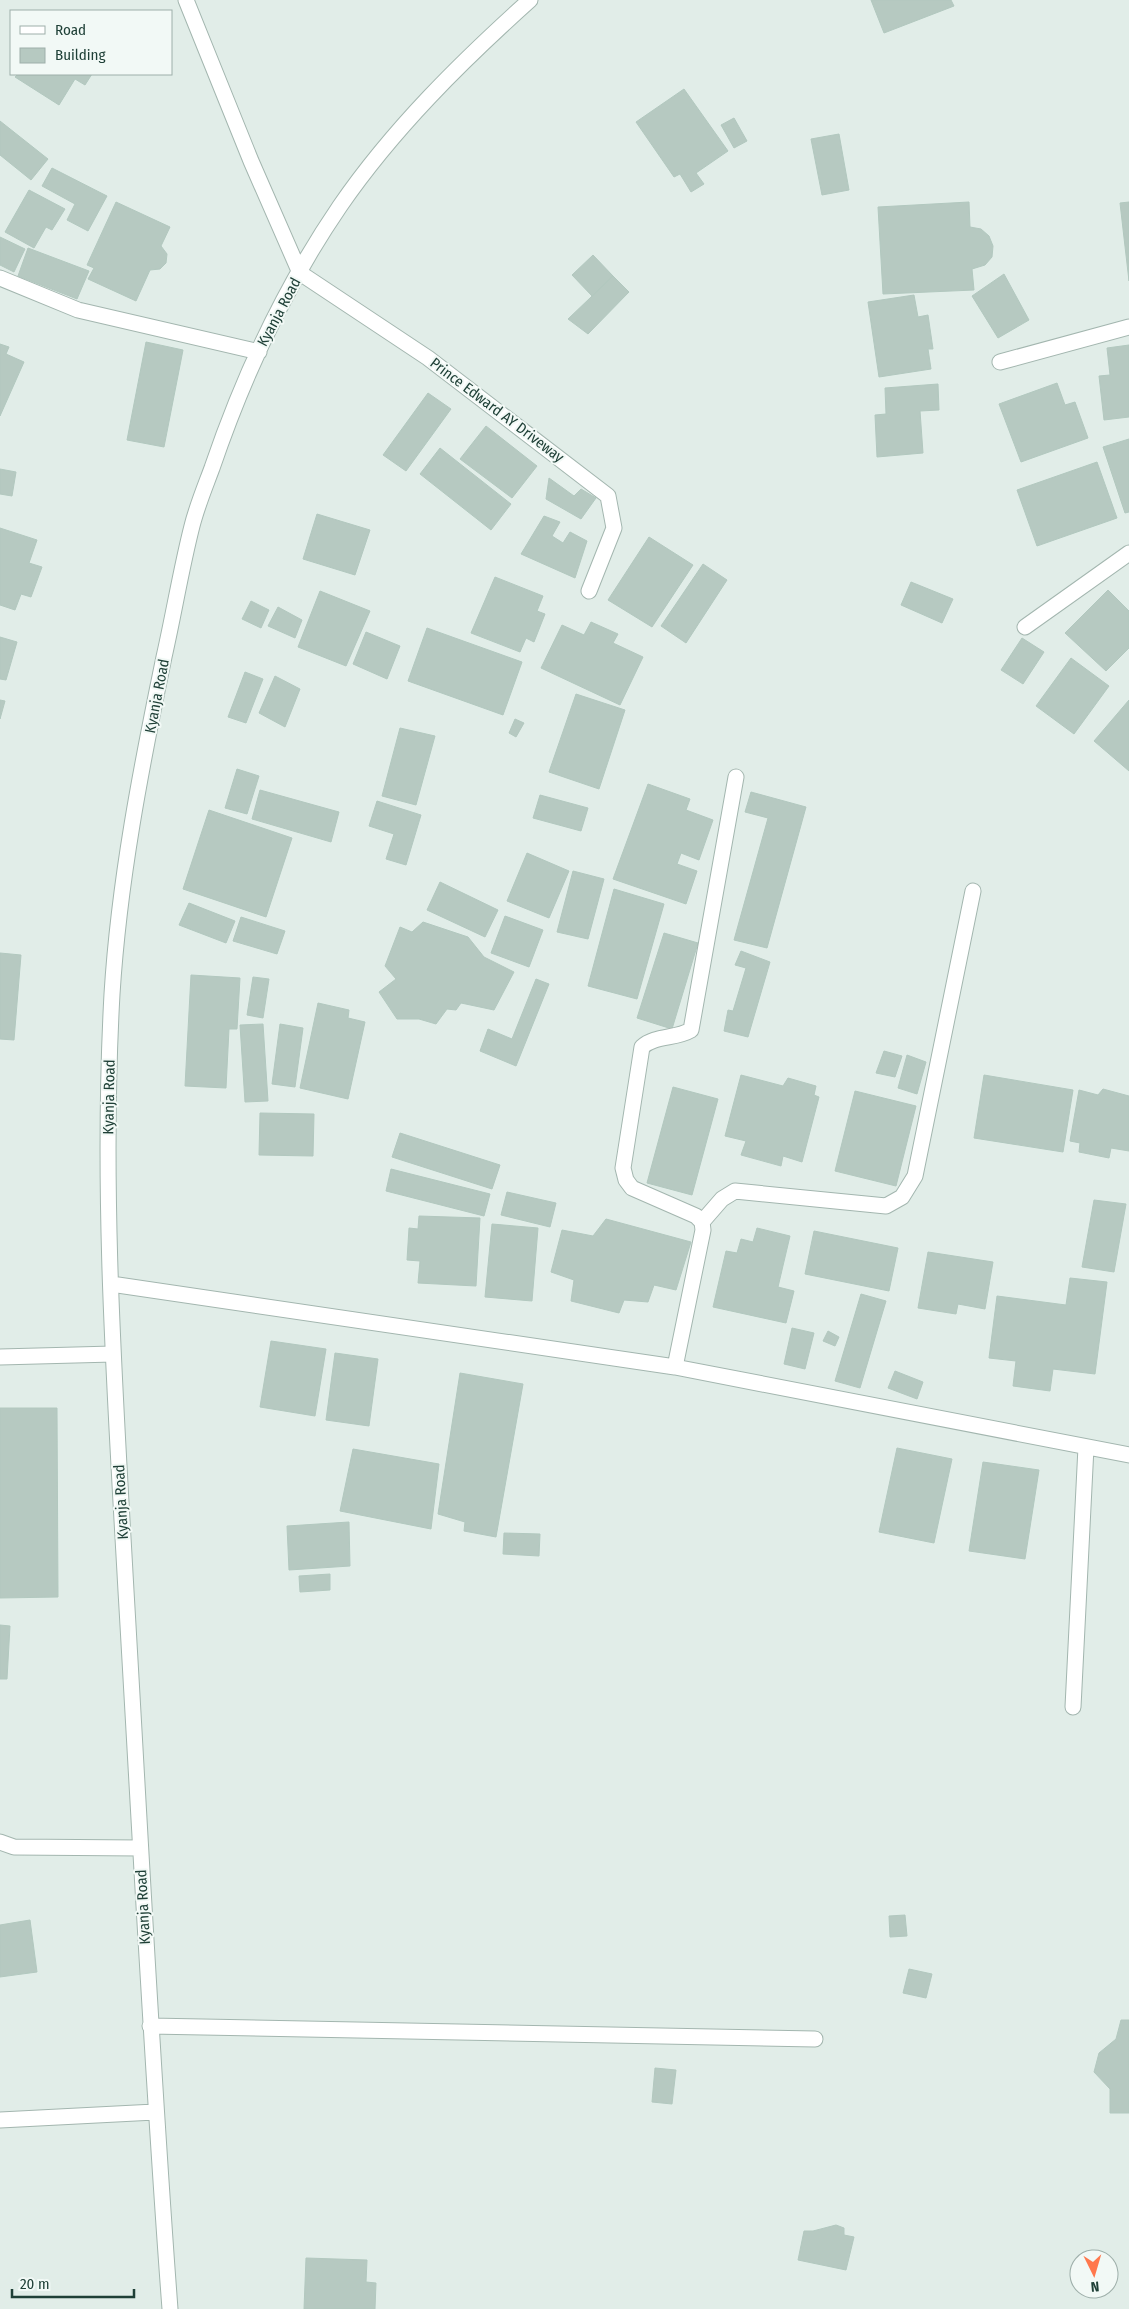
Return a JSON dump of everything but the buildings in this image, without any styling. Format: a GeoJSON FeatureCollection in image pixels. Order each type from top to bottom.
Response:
{"type":"FeatureCollection","features":[{"type":"Feature","properties":{"kind":"street"},"geometry":{"type":"LineString","coordinates":[[186,0],[251,161],[300,273]]}},
{"type":"Feature","properties":{"kind":"street","name":"Kyanja Road"},"geometry":{"type":"LineString","coordinates":[[170,2309],[155,2112],[110,1284],[107,1112],[112,989],[123,878],[156,699],[192,524],[225,430],[258,352],[300,273],[339,207],[394,135],[486,39],[530,0]]}},
{"type":"Feature","properties":{"kind":"street","name":"Prince Edward AY Driveway"},"geometry":{"type":"LineString","coordinates":[[300,273],[428,358],[608,496],[614,528],[589,591]]}},
{"type":"Feature","properties":{"kind":"street"},"geometry":{"type":"LineString","coordinates":[[0,278],[78,310],[258,352]]}},
{"type":"Feature","properties":{"kind":"street"},"geometry":{"type":"LineString","coordinates":[[1000,362],[1129,327]]}},
{"type":"Feature","properties":{"kind":"street"},"geometry":{"type":"LineString","coordinates":[[1025,627],[1129,553]]}},
{"type":"Feature","properties":{"kind":"street"},"geometry":{"type":"LineString","coordinates":[[675,1367],[703,1230],[702,1222],[696,1216],[632,1188],[626,1180],[623,1168],[642,1046],[650,1040],[683,1035],[691,1030],[736,777]]}},
{"type":"Feature","properties":{"kind":"street"},"geometry":{"type":"LineString","coordinates":[[702,1222],[722,1199],[735,1191],[886,1206],[902,1197],[915,1176],[973,891]]}},
{"type":"Feature","properties":{"kind":"street"},"geometry":{"type":"LineString","coordinates":[[110,1284],[675,1367],[1129,1455]]}},
{"type":"Feature","properties":{"kind":"street"},"geometry":{"type":"LineString","coordinates":[[0,1357],[113,1354]]}},
{"type":"Feature","properties":{"kind":"street"},"geometry":{"type":"LineString","coordinates":[[1073,1707],[1086,1447]]}},
{"type":"Feature","properties":{"kind":"street"},"geometry":{"type":"LineString","coordinates":[[0,1842],[14,1847],[140,1848]]}},
{"type":"Feature","properties":{"kind":"street"},"geometry":{"type":"LineString","coordinates":[[150,2026],[815,2039]]}},
{"type":"Feature","properties":{"kind":"street"},"geometry":{"type":"LineString","coordinates":[[0,2120],[155,2112]]}}]}
